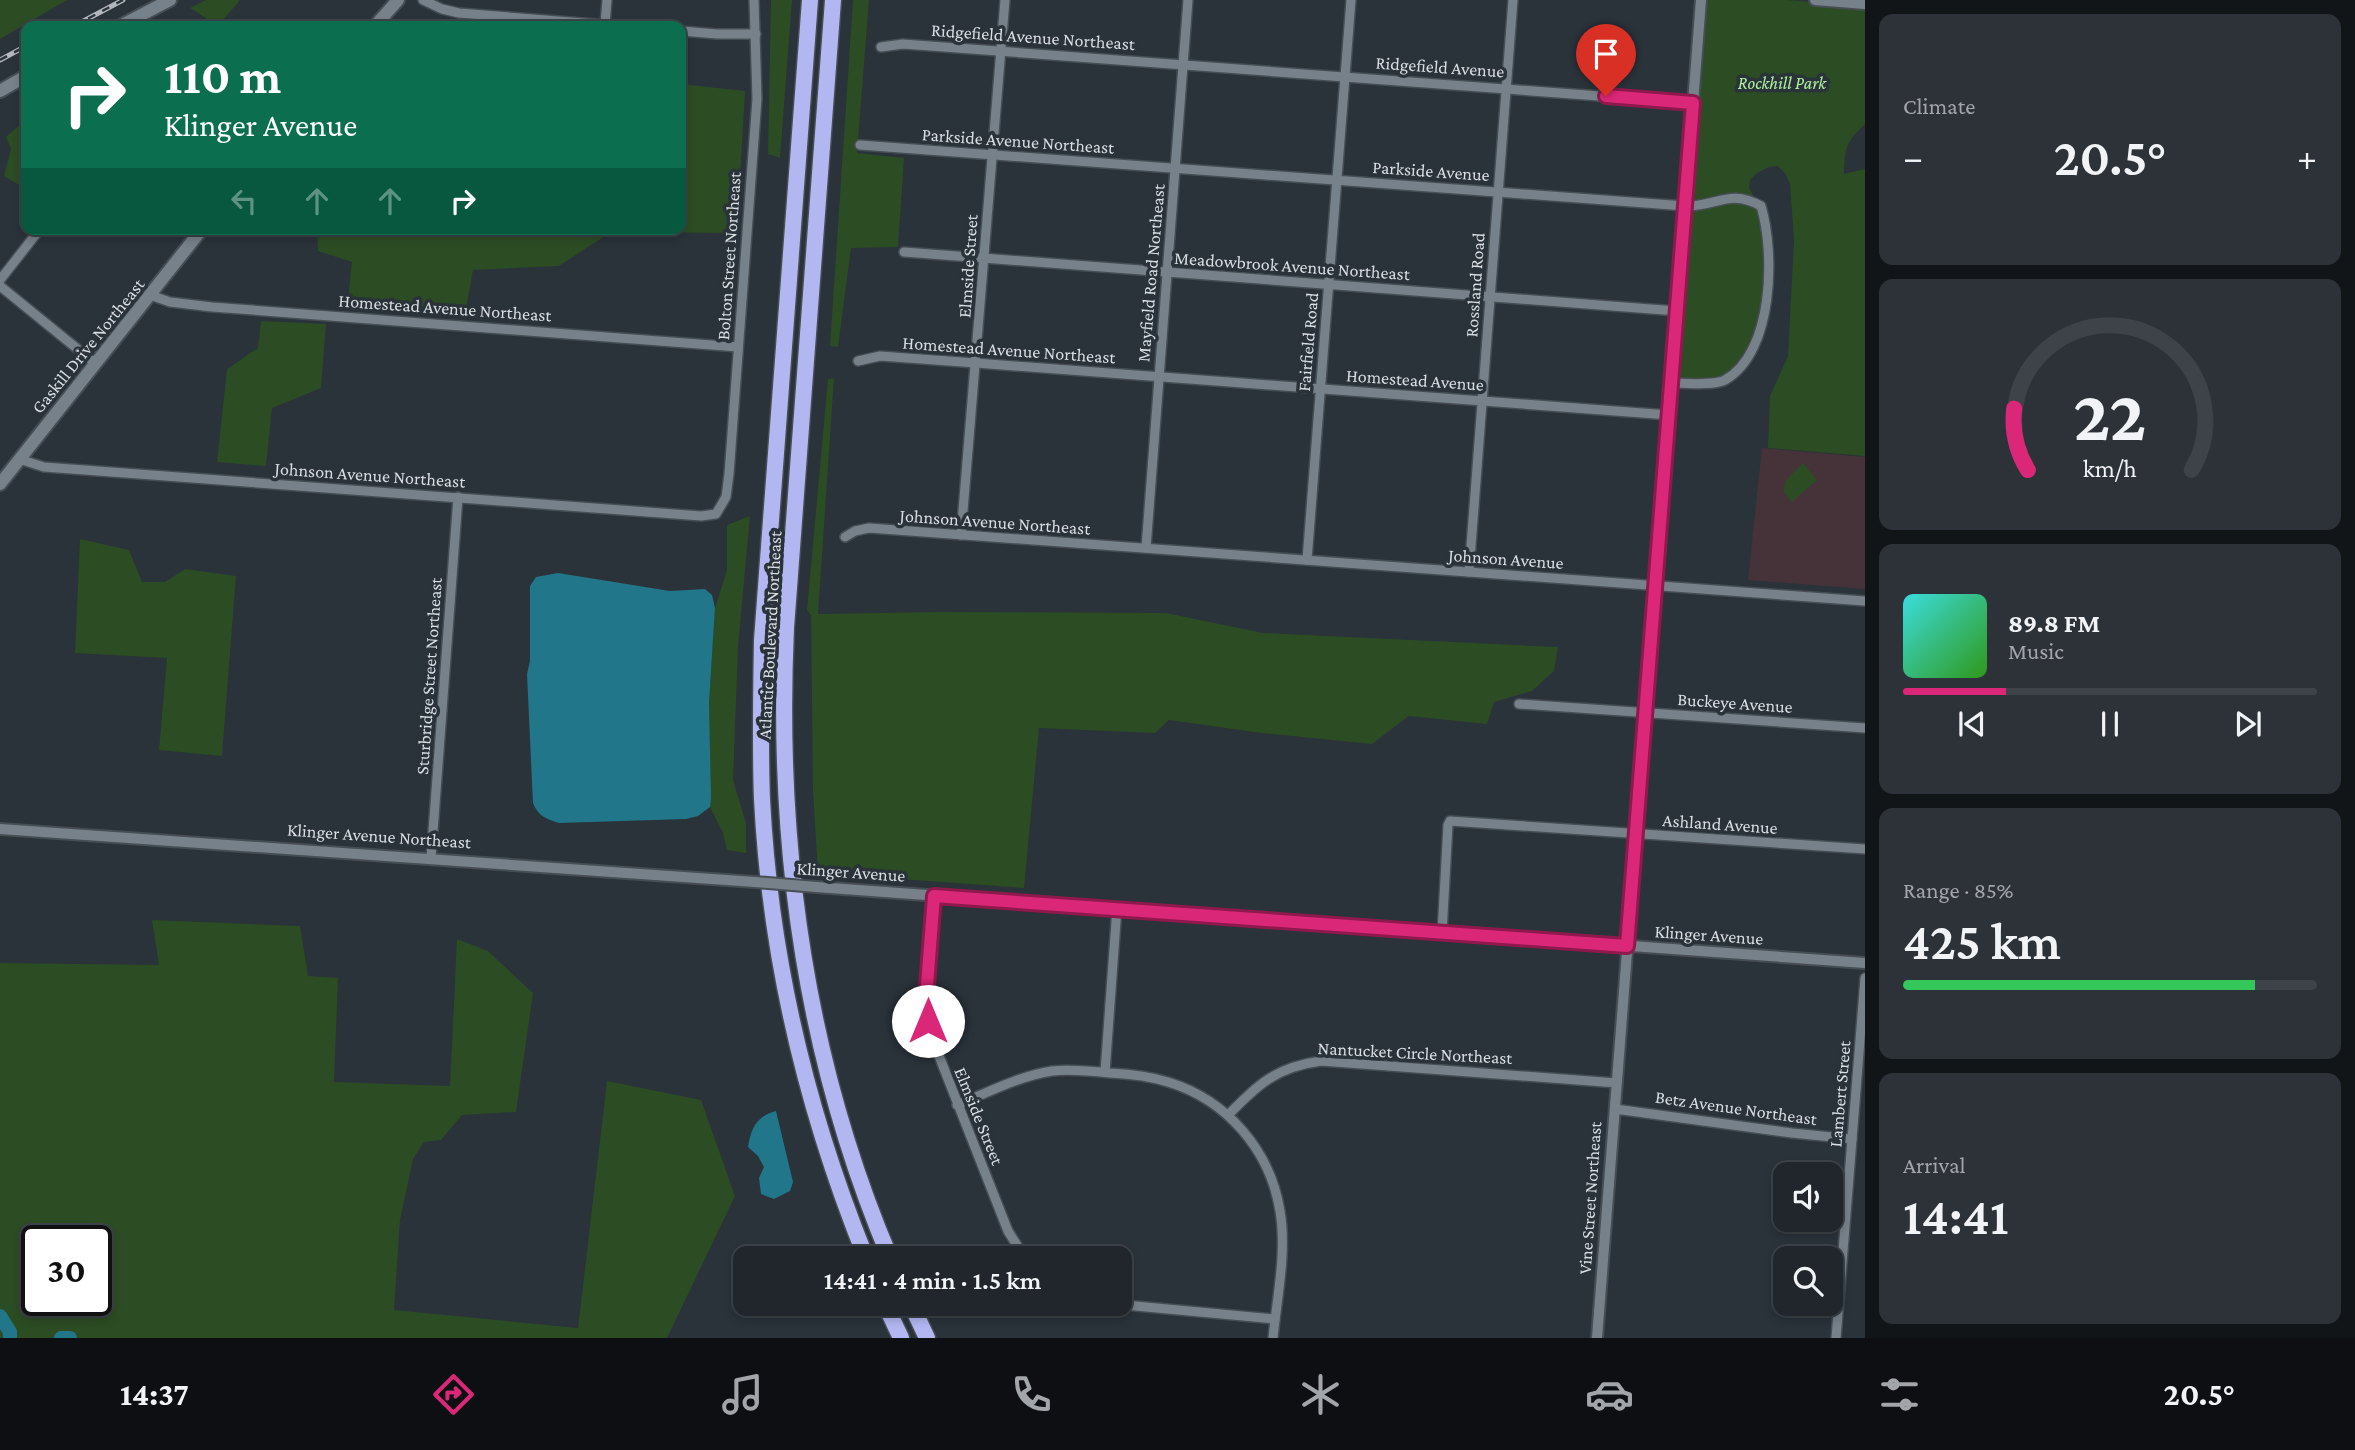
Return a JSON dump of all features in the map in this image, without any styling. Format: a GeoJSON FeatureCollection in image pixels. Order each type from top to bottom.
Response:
{"type":"FeatureCollection","features":[{"type":"Feature","properties":{"kind":"highway","name":"Atlantic Boulevard Northeast"},"geometry":{"type":"LineString","coordinates":[[810,0],[762,640],[762,802],[775,930],[794,1029],[830,1161],[862,1246]]}},
{"type":"Feature","properties":{"kind":"highway","name":"Atlantic Boulevard Northeast"},"geometry":{"type":"LineString","coordinates":[[833,0],[786,628],[784,774],[797,914],[814,1012],[847,1139],[886,1246]]}},
{"type":"Feature","properties":{"kind":"highway"},"geometry":{"type":"LineString","coordinates":[[891,1316],[901,1338]]}},
{"type":"Feature","properties":{"kind":"highway"},"geometry":{"type":"LineString","coordinates":[[917,1316],[927,1338]]}},
{"type":"Feature","properties":{"kind":"main road"},"geometry":{"type":"LineString","coordinates":[[130,21],[170,0]]}},
{"type":"Feature","properties":{"kind":"main road"},"geometry":{"type":"LineString","coordinates":[[379,21],[398,0]]}},
{"type":"Feature","properties":{"kind":"main road"},"geometry":{"type":"LineString","coordinates":[[0,91],[21,79]]}},
{"type":"Feature","properties":{"kind":"main road","name":"Gaskill Drive Northeast"},"geometry":{"type":"LineString","coordinates":[[0,484],[197,235]]}},
{"type":"Feature","properties":{"kind":"street"},"geometry":{"type":"LineString","coordinates":[[423,0],[459,13],[557,21]]}},
{"type":"Feature","properties":{"kind":"street"},"geometry":{"type":"LineString","coordinates":[[606,21],[607,0]]}},
{"type":"Feature","properties":{"kind":"street","name":"Bolton Street Northeast"},"geometry":{"type":"LineString","coordinates":[[719,512],[728,492],[757,99],[754,0]]}},
{"type":"Feature","properties":{"kind":"street","name":"Elmside Street"},"geometry":{"type":"LineString","coordinates":[[961,535],[1005,0]]}},
{"type":"Feature","properties":{"kind":"street","name":"Mayfield Road Northeast"},"geometry":{"type":"LineString","coordinates":[[1146,548],[1188,0]]}},
{"type":"Feature","properties":{"kind":"street","name":"Fairfield Road"},"geometry":{"type":"LineString","coordinates":[[1307,560],[1351,0]]}},
{"type":"Feature","properties":{"kind":"street","name":"Rossland Road"},"geometry":{"type":"LineString","coordinates":[[1469,572],[1513,0]]}},
{"type":"Feature","properties":{"kind":"street","name":"Vine Street Northeast"},"geometry":{"type":"LineString","coordinates":[[1597,1338],[1701,0]]}},
{"type":"Feature","properties":{"kind":"street"},"geometry":{"type":"LineString","coordinates":[[1815,0],[1865,4]]}},
{"type":"Feature","properties":{"kind":"street"},"geometry":{"type":"LineString","coordinates":[[686,31],[756,34]]}},
{"type":"Feature","properties":{"kind":"street","name":"Ridgefield Avenue Northeast"},"geometry":{"type":"LineString","coordinates":[[881,47],[903,44],[1183,64]]}},
{"type":"Feature","properties":{"kind":"street","name":"Ridgefield Avenue"},"geometry":{"type":"LineString","coordinates":[[1183,64],[1693,103]]}},
{"type":"Feature","properties":{"kind":"street","name":"Parkside Avenue Northeast"},"geometry":{"type":"LineString","coordinates":[[860,145],[1175,168]]}},
{"type":"Feature","properties":{"kind":"street","name":"Parkside Avenue"},"geometry":{"type":"LineString","coordinates":[[1175,168],[1685,206],[1708,204],[1730,196],[1741,197],[1761,206],[1769,251],[1766,305],[1752,350],[1725,380],[1714,383],[1671,383]]}},
{"type":"Feature","properties":{"kind":"street"},"geometry":{"type":"LineString","coordinates":[[0,280],[35,235]]}},
{"type":"Feature","properties":{"kind":"street","name":"Meadowbrook Avenue Northeast"},"geometry":{"type":"LineString","coordinates":[[904,252],[1677,311]]}},
{"type":"Feature","properties":{"kind":"street"},"geometry":{"type":"LineString","coordinates":[[0,286],[96,364]]}},
{"type":"Feature","properties":{"kind":"street","name":"Homestead Avenue Northeast"},"geometry":{"type":"LineString","coordinates":[[150,295],[170,302],[212,307],[705,342],[738,347]]}},
{"type":"Feature","properties":{"kind":"street","name":"Homestead Avenue Northeast"},"geometry":{"type":"LineString","coordinates":[[858,360],[880,356],[1158,378]]}},
{"type":"Feature","properties":{"kind":"street","name":"Homestead Avenue"},"geometry":{"type":"LineString","coordinates":[[1158,378],[1669,415]]}},
{"type":"Feature","properties":{"kind":"street","name":"Johnson Avenue Northeast"},"geometry":{"type":"LineString","coordinates":[[19,459],[44,467],[701,516],[711,516],[719,512]]}},
{"type":"Feature","properties":{"kind":"street","name":"Sturbridge Street Northeast"},"geometry":{"type":"LineString","coordinates":[[431,858],[458,497]]}},
{"type":"Feature","properties":{"kind":"street","name":"Johnson Avenue Northeast"},"geometry":{"type":"LineString","coordinates":[[845,537],[855,531],[869,528],[1146,548]]}},
{"type":"Feature","properties":{"kind":"street","name":"Johnson Avenue"},"geometry":{"type":"LineString","coordinates":[[1146,548],[1865,601]]}},
{"type":"Feature","properties":{"kind":"street","name":"Buckeye Avenue"},"geometry":{"type":"LineString","coordinates":[[1519,704],[1865,728]]}},
{"type":"Feature","properties":{"kind":"street","name":"Ashland Avenue"},"geometry":{"type":"LineString","coordinates":[[1442,933],[1449,822],[1865,849]]}},
{"type":"Feature","properties":{"kind":"street","name":"Klinger Avenue Northeast"},"geometry":{"type":"LineString","coordinates":[[0,829],[755,881]]}},
{"type":"Feature","properties":{"kind":"street","name":"Klinger Avenue"},"geometry":{"type":"LineString","coordinates":[[755,881],[1865,963]]}},
{"type":"Feature","properties":{"kind":"street","name":"Elmside Street"},"geometry":{"type":"LineString","coordinates":[[934,896],[926,998],[933,1044],[1008,1231],[1017,1246]]}},
{"type":"Feature","properties":{"kind":"street"},"geometry":{"type":"LineString","coordinates":[[1105,1072],[1117,908]]}},
{"type":"Feature","properties":{"kind":"street","name":"Lambert Street"},"geometry":{"type":"LineString","coordinates":[[1836,1338],[1865,978]]}},
{"type":"Feature","properties":{"kind":"street","name":"Nantucket Circle Northeast"},"geometry":{"type":"LineString","coordinates":[[1228,1115],[1269,1077],[1295,1065],[1321,1061],[1617,1083]]}},
{"type":"Feature","properties":{"kind":"street"},"geometry":{"type":"LineString","coordinates":[[957,1105],[1041,1073],[1064,1070],[1105,1072],[1170,1082],[1202,1097],[1228,1115],[1250,1139],[1262,1159],[1279,1203],[1282,1238],[1273,1338]]}},
{"type":"Feature","properties":{"kind":"street","name":"Betz Avenue Northeast"},"geometry":{"type":"LineString","coordinates":[[1615,1108],[1852,1139]]}},
{"type":"Feature","properties":{"kind":"street"},"geometry":{"type":"LineString","coordinates":[[1132,1306],[1275,1319]]}},
{"type":"Feature","properties":{"kind":"shaded area"},"geometry":{"type":"Polygon","coordinates":[[[1762,448],[1865,457],[1865,589],[1748,580],[1762,448]]]}},
{"type":"Feature","properties":{"kind":"green space"},"geometry":{"type":"Polygon","coordinates":[[[0,0],[67,0],[31,21],[21,21],[21,27],[0,39],[0,0]]]}},
{"type":"Feature","properties":{"kind":"green space"},"geometry":{"type":"Polygon","coordinates":[[[206,0],[240,0],[222,21],[210,21],[190,8],[206,0]]]}},
{"type":"Feature","properties":{"kind":"green space"},"geometry":{"type":"Polygon","coordinates":[[[771,0],[792,0],[780,158],[768,154],[771,0]]]}},
{"type":"Feature","properties":{"kind":"green space"},"geometry":{"type":"Polygon","coordinates":[[[853,0],[869,0],[857,153],[904,158],[898,247],[851,248],[838,347],[830,346],[853,0]]]}},
{"type":"Feature","properties":{"kind":"green space","name":"Rockhill Park"},"geometry":{"type":"Polygon","coordinates":[[[1706,0],[1787,0],[1865,6],[1865,124],[1847,146],[1844,174],[1865,169],[1865,456],[1768,448],[1770,396],[1788,356],[1794,240],[1790,184],[1778,166],[1757,173],[1750,180],[1749,188],[1759,206],[1767,245],[1763,301],[1754,341],[1733,369],[1720,379],[1676,378],[1706,0]]]}},
{"type":"Feature","properties":{"kind":"green space"},"geometry":{"type":"Polygon","coordinates":[[[686,85],[745,91],[737,233],[686,233],[686,85]]]}},
{"type":"Feature","properties":{"kind":"green space"},"geometry":{"type":"Polygon","coordinates":[[[21,124],[21,186],[4,176],[11,149],[6,137],[21,124]]]}},
{"type":"Feature","properties":{"kind":"green space"},"geometry":{"type":"Polygon","coordinates":[[[317,235],[606,235],[559,266],[473,270],[465,314],[347,309],[352,262],[318,251],[317,235]]]}},
{"type":"Feature","properties":{"kind":"green space"},"geometry":{"type":"Polygon","coordinates":[[[261,321],[326,324],[321,388],[272,408],[266,466],[217,462],[227,369],[258,348],[261,321]]]}},
{"type":"Feature","properties":{"kind":"green space"},"geometry":{"type":"Polygon","coordinates":[[[834,378],[818,614],[1166,613],[1263,633],[1558,647],[1554,671],[1532,691],[1494,702],[1487,724],[1409,716],[1372,744],[1169,720],[1155,733],[1039,728],[1024,888],[818,873],[813,792],[811,615],[807,610],[828,379],[834,378]]]}},
{"type":"Feature","properties":{"kind":"green space"},"geometry":{"type":"Polygon","coordinates":[[[1803,463],[1817,480],[1792,502],[1783,491],[1786,480],[1803,463]]]}},
{"type":"Feature","properties":{"kind":"green space"},"geometry":{"type":"Polygon","coordinates":[[[750,516],[738,647],[733,780],[746,823],[746,853],[727,850],[723,833],[710,807],[709,703],[715,608],[727,570],[727,525],[750,516]]]}},
{"type":"Feature","properties":{"kind":"green space"},"geometry":{"type":"Polygon","coordinates":[[[80,539],[129,550],[142,582],[165,582],[185,569],[236,576],[222,756],[159,750],[167,658],[75,653],[80,539]]]}},
{"type":"Feature","properties":{"kind":"green space"},"geometry":{"type":"Polygon","coordinates":[[[152,920],[300,926],[308,976],[338,978],[334,1082],[450,1086],[457,939],[488,951],[533,993],[516,1112],[462,1115],[441,1140],[424,1142],[413,1159],[400,1220],[394,1310],[578,1328],[607,1081],[701,1100],[735,1196],[667,1338],[0,1338],[0,963],[159,965],[152,920]]]}},
{"type":"Feature","properties":{"kind":"water"},"geometry":{"type":"Polygon","coordinates":[[[558,573],[670,591],[705,589],[712,595],[715,608],[709,703],[711,798],[710,807],[698,816],[686,819],[559,823],[537,811],[533,803],[527,674],[530,661],[530,586],[536,577],[558,573]]]}},
{"type":"Feature","properties":{"kind":"water"},"geometry":{"type":"Polygon","coordinates":[[[776,1111],[793,1182],[790,1191],[774,1199],[761,1194],[759,1178],[764,1167],[758,1156],[748,1147],[751,1134],[759,1120],[776,1111]]]}},
{"type":"Feature","properties":{"kind":"waterway"},"geometry":{"type":"LineString","coordinates":[[0,1316],[10,1332],[10,1338]]}},
{"type":"Feature","properties":{"kind":"waterway"},"geometry":{"type":"LineString","coordinates":[[61,1338],[70,1338]]}},
{"type":"Feature","properties":{"kind":"railway"},"geometry":{"type":"LineString","coordinates":[[83,21],[123,0]]}},
{"type":"Feature","properties":{"kind":"railway"},"geometry":{"type":"LineString","coordinates":[[0,60],[21,49]]}},
{"type":"Feature","properties":{"kind":"route"},"geometry":{"type":"LineString","coordinates":[[928,1021],[926,998],[934,896],[1627,946],[1693,103],[1606,96]]}}]}
